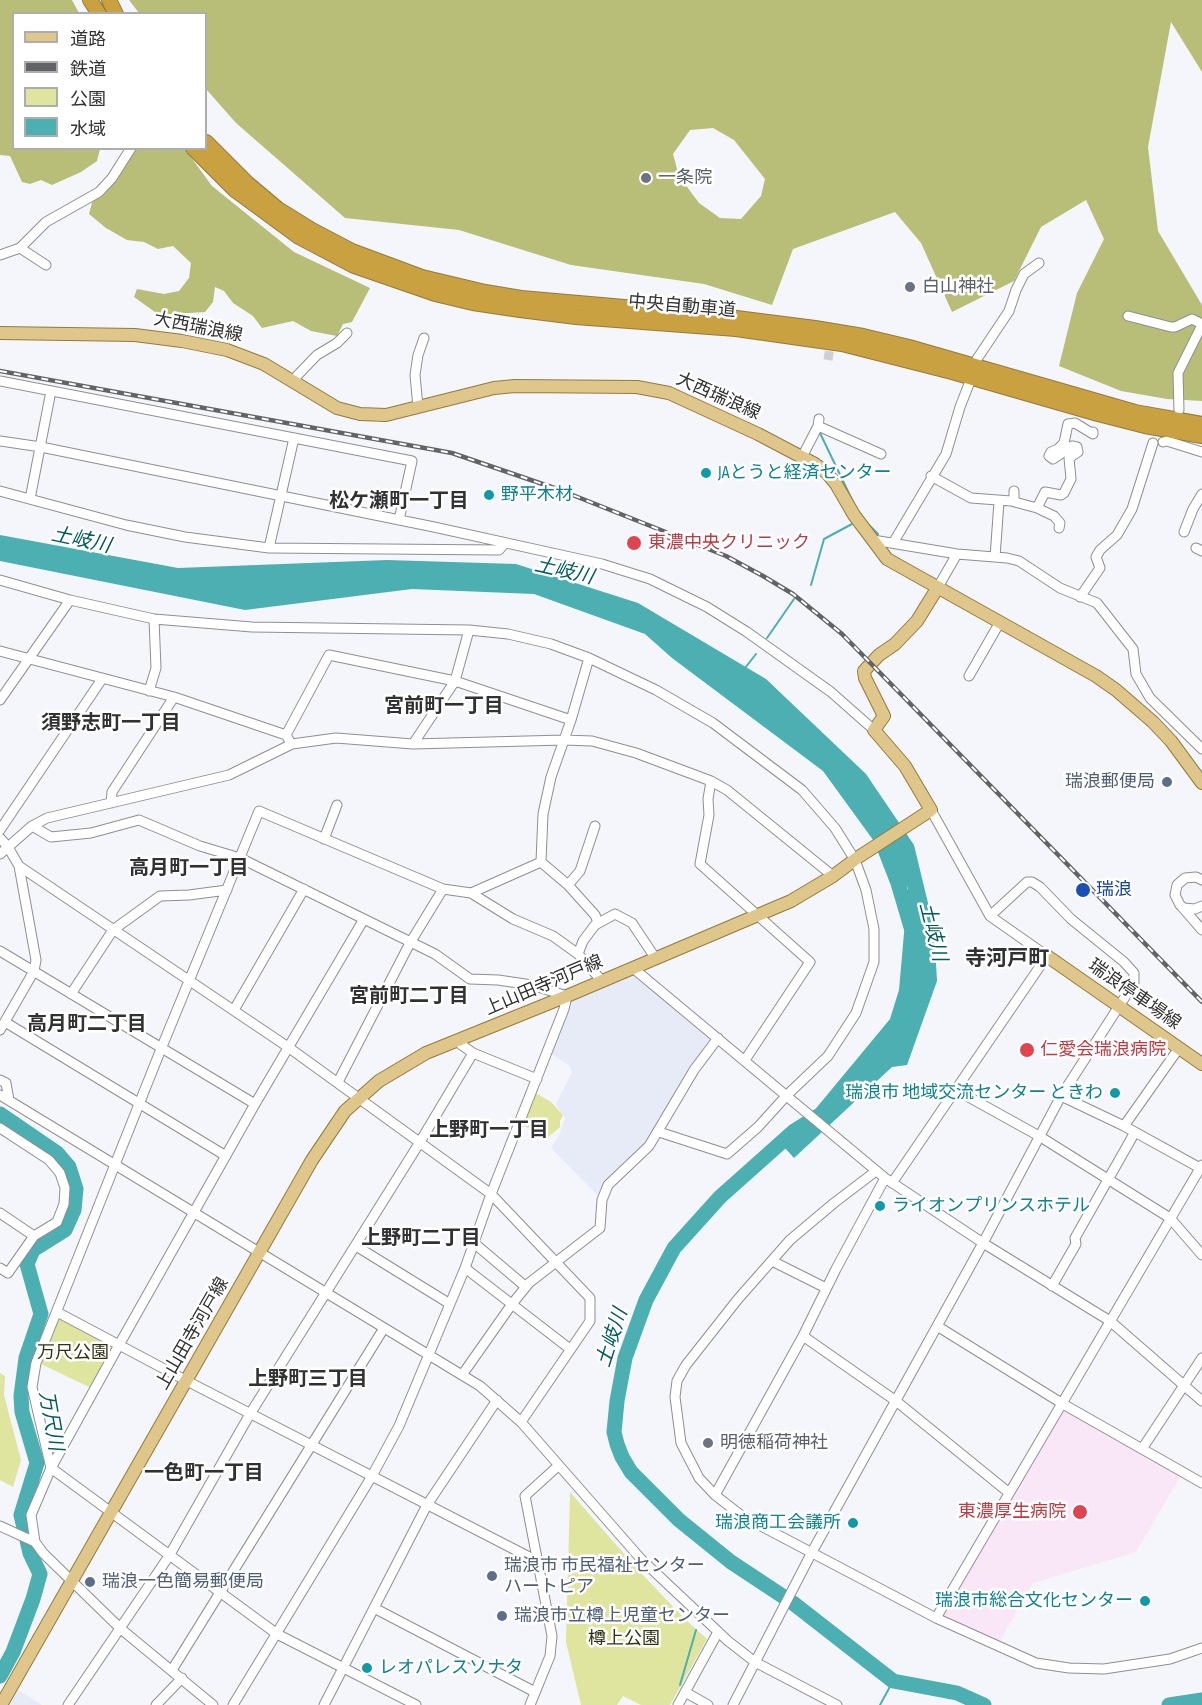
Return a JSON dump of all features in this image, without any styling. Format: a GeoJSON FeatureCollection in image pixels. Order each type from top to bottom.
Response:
{"type":"FeatureCollection","features":[{"type":"Feature","properties":{"kind":"highway","name":"中央自動車道"},"geometry":{"type":"LineString","coordinates":[[207,143],[247,183],[278,208],[312,230],[352,251],[422,277],[521,298],[705,314],[863,336],[1135,412],[1202,424]]}},
{"type":"Feature","properties":{"kind":"highway","name":"中央自動車道"},"geometry":{"type":"LineString","coordinates":[[195,150],[235,190],[298,237],[354,266],[435,294],[473,303],[576,317],[736,329],[842,344],[952,372],[1098,414],[1145,426],[1202,436]]}},
{"type":"Feature","properties":{"kind":"main road","name":"大西瑞浪線"},"geometry":{"type":"LineString","coordinates":[[0,333],[135,335],[182,341],[246,356],[264,364],[337,408],[354,413],[386,414],[494,388],[515,386],[653,388],[682,398],[802,457],[827,473],[854,515],[892,563],[1096,676],[1116,690],[1171,741],[1202,783]]}},
{"type":"Feature","properties":{"kind":"main road"},"geometry":{"type":"LineString","coordinates":[[931,810],[905,766],[874,730],[884,716],[865,678],[864,671],[917,621],[938,587]]}},
{"type":"Feature","properties":{"kind":"main road","name":"上山田寺河戸線"},"geometry":{"type":"LineString","coordinates":[[1,1705],[312,1160],[333,1127],[359,1098],[379,1081],[426,1053],[791,901],[833,876],[931,810]]}},
{"type":"Feature","properties":{"kind":"main road","name":"瑞浪停車場線"},"geometry":{"type":"LineString","coordinates":[[1047,956],[1202,1064]]}},
{"type":"Feature","properties":{"kind":"street"},"geometry":{"type":"LineString","coordinates":[[0,255],[20,248],[46,222],[99,192],[112,178],[130,150]]}},
{"type":"Feature","properties":{"kind":"street"},"geometry":{"type":"LineString","coordinates":[[20,248],[46,265]]}},
{"type":"Feature","properties":{"kind":"street"},"geometry":{"type":"LineString","coordinates":[[977,359],[1009,311],[1024,274],[1039,263]]}},
{"type":"Feature","properties":{"kind":"street"},"geometry":{"type":"LineString","coordinates":[[1128,316],[1171,327],[1192,319],[1202,325],[1178,373],[1179,410]]}},
{"type":"Feature","properties":{"kind":"street"},"geometry":{"type":"LineString","coordinates":[[292,381],[317,355],[337,343],[347,333]]}},
{"type":"Feature","properties":{"kind":"street"},"geometry":{"type":"LineString","coordinates":[[418,407],[415,375],[424,338]]}},
{"type":"Feature","properties":{"kind":"street"},"geometry":{"type":"LineString","coordinates":[[0,381],[412,462],[399,520]]}},
{"type":"Feature","properties":{"kind":"street"},"geometry":{"type":"LineString","coordinates":[[893,543],[949,447],[969,384]]}},
{"type":"Feature","properties":{"kind":"street"},"geometry":{"type":"LineString","coordinates":[[30,499],[51,390]]}},
{"type":"Feature","properties":{"kind":"street"},"geometry":{"type":"LineString","coordinates":[[802,457],[819,422],[881,454]]}},
{"type":"Feature","properties":{"kind":"street"},"geometry":{"type":"LineString","coordinates":[[1038,508],[1045,492],[1061,495],[1071,479],[1070,458],[1078,452],[1077,447],[1072,446],[1053,459],[1049,456],[1064,443],[1068,424],[1075,423],[1093,434],[1093,432]]}},
{"type":"Feature","properties":{"kind":"street"},"geometry":{"type":"LineString","coordinates":[[269,548],[294,438]]}},
{"type":"Feature","properties":{"kind":"street"},"geometry":{"type":"LineString","coordinates":[[0,441],[41,447],[399,520],[602,564],[650,579],[707,607],[802,670],[874,730]]}},
{"type":"Feature","properties":{"kind":"street"},"geometry":{"type":"LineString","coordinates":[[1080,597],[1100,568],[1096,558],[1100,550],[1117,535],[1132,509],[1158,442],[1167,441],[1202,452]]}},
{"type":"Feature","properties":{"kind":"street"},"geometry":{"type":"LineString","coordinates":[[932,476],[971,498],[999,502],[1012,496],[1059,520],[1059,528]]}},
{"type":"Feature","properties":{"kind":"street"},"geometry":{"type":"LineString","coordinates":[[0,491],[126,525],[185,537],[269,548],[499,550],[505,543]]}},
{"type":"Feature","properties":{"kind":"street"},"geometry":{"type":"LineString","coordinates":[[1184,532],[1202,494]]}},
{"type":"Feature","properties":{"kind":"street"},"geometry":{"type":"LineString","coordinates":[[995,557],[999,502]]}},
{"type":"Feature","properties":{"kind":"street"},"geometry":{"type":"LineString","coordinates":[[873,540],[957,554],[1019,561],[1060,588],[1097,603],[1133,649],[1136,674],[1150,698],[1202,749]]}},
{"type":"Feature","properties":{"kind":"street"},"geometry":{"type":"LineString","coordinates":[[938,587],[957,554]]}},
{"type":"Feature","properties":{"kind":"street"},"geometry":{"type":"LineString","coordinates":[[0,580],[70,600],[154,619],[252,627],[469,630],[508,634],[551,644],[589,658],[656,690],[713,723],[802,790],[835,828],[856,859],[866,890],[874,929],[874,962],[856,1013],[828,1056],[789,1097],[727,1154],[659,1132]]}},
{"type":"Feature","properties":{"kind":"street"},"geometry":{"type":"LineString","coordinates":[[0,700],[70,600]]}},
{"type":"Feature","properties":{"kind":"street"},"geometry":{"type":"LineString","coordinates":[[149,691],[156,668],[154,619]]}},
{"type":"Feature","properties":{"kind":"street"},"geometry":{"type":"LineString","coordinates":[[969,676],[1000,622]]}},
{"type":"Feature","properties":{"kind":"street"},"geometry":{"type":"LineString","coordinates":[[413,744],[455,681],[469,630]]}},
{"type":"Feature","properties":{"kind":"street"},"geometry":{"type":"LineString","coordinates":[[0,651],[174,697],[286,735],[292,744]]}},
{"type":"Feature","properties":{"kind":"street"},"geometry":{"type":"LineString","coordinates":[[286,735],[329,655],[455,681],[571,720]]}},
{"type":"Feature","properties":{"kind":"street"},"geometry":{"type":"LineString","coordinates":[[541,862],[543,814],[551,777],[589,658]]}},
{"type":"Feature","properties":{"kind":"street"},"geometry":{"type":"LineString","coordinates":[[0,830],[102,679]]}},
{"type":"Feature","properties":{"kind":"street"},"geometry":{"type":"LineString","coordinates":[[111,803],[112,792],[174,697]]}},
{"type":"Feature","properties":{"kind":"street"},"geometry":{"type":"LineString","coordinates":[[1171,741],[1181,729]]}},
{"type":"Feature","properties":{"kind":"street"},"geometry":{"type":"LineString","coordinates":[[0,854],[32,826],[47,818],[229,775],[292,744],[336,738],[413,744],[564,740],[592,741],[636,753],[711,781],[735,796],[833,876]]}},
{"type":"Feature","properties":{"kind":"street"},"geometry":{"type":"LineString","coordinates":[[711,781],[708,799],[709,815],[700,864],[810,962],[745,1060]]}},
{"type":"Feature","properties":{"kind":"street"},"geometry":{"type":"LineString","coordinates":[[324,839],[337,805]]}},
{"type":"Feature","properties":{"kind":"street"},"geometry":{"type":"LineString","coordinates":[[715,1495],[803,1336],[826,1288],[889,1181],[956,1090],[1047,956],[990,916],[931,810]]}},
{"type":"Feature","properties":{"kind":"street"},"geometry":{"type":"LineString","coordinates":[[416,1705],[403,1702],[344,1668],[277,1634],[51,1468],[32,1387],[36,1364],[161,1049],[259,811],[443,889],[471,893],[513,919],[553,936],[578,954],[602,981]]}},
{"type":"Feature","properties":{"kind":"street"},"geometry":{"type":"LineString","coordinates":[[32,826],[51,837],[91,833],[139,820],[200,846],[240,858],[410,944],[435,954],[470,979],[532,985],[567,996],[465,1268],[399,1426],[372,1476],[232,1705]]}},
{"type":"Feature","properties":{"kind":"street"},"geometry":{"type":"LineString","coordinates":[[568,885],[580,872],[595,826]]}},
{"type":"Feature","properties":{"kind":"street"},"geometry":{"type":"LineString","coordinates":[[0,838],[19,866],[36,960],[34,971],[2,1026],[226,1156]]}},
{"type":"Feature","properties":{"kind":"street"},"geometry":{"type":"LineString","coordinates":[[541,862],[568,885],[595,915],[598,922]]}},
{"type":"Feature","properties":{"kind":"street"},"geometry":{"type":"LineString","coordinates":[[471,893],[541,862]]}},
{"type":"Feature","properties":{"kind":"street"},"geometry":{"type":"LineString","coordinates":[[19,866],[288,1047],[491,1194],[590,1298],[590,1321],[521,1422]]}},
{"type":"Feature","properties":{"kind":"street"},"geometry":{"type":"LineString","coordinates":[[1202,880],[1191,876],[1181,880],[1175,890],[1180,905],[1202,930]]}},
{"type":"Feature","properties":{"kind":"street"},"geometry":{"type":"LineString","coordinates":[[733,1705],[812,1552],[983,1243],[1061,1096],[1134,983],[1134,973],[1124,962],[1071,919],[1040,887],[1032,882],[1026,882],[990,916]]}},
{"type":"Feature","properties":{"kind":"street"},"geometry":{"type":"LineString","coordinates":[[234,1010],[304,889]]}},
{"type":"Feature","properties":{"kind":"street"},"geometry":{"type":"LineString","coordinates":[[338,1083],[410,944],[443,889]]}},
{"type":"Feature","properties":{"kind":"street"},"geometry":{"type":"LineString","coordinates":[[71,994],[113,930],[160,896],[227,890]]}},
{"type":"Feature","properties":{"kind":"street"},"geometry":{"type":"LineString","coordinates":[[1180,905],[1189,910],[1202,906]]}},
{"type":"Feature","properties":{"kind":"street"},"geometry":{"type":"LineString","coordinates":[[578,954],[583,941],[598,922],[615,914],[632,923],[656,958]]}},
{"type":"Feature","properties":{"kind":"street"},"geometry":{"type":"LineString","coordinates":[[35,1542],[31,1515],[51,1468],[255,1104],[364,919]]}},
{"type":"Feature","properties":{"kind":"street"},"geometry":{"type":"LineString","coordinates":[[0,951],[255,1104]]}},
{"type":"Feature","properties":{"kind":"street"},"geometry":{"type":"LineString","coordinates":[[633,968],[889,1181],[983,1243],[1110,1321],[1202,1401]]}},
{"type":"Feature","properties":{"kind":"street"},"geometry":{"type":"LineString","coordinates":[[462,1375],[526,1287],[600,1228],[602,1200],[608,1185],[650,1146],[694,1070],[718,1038]]}},
{"type":"Feature","properties":{"kind":"street"},"geometry":{"type":"LineString","coordinates":[[456,1041],[473,1053],[537,1079]]}},
{"type":"Feature","properties":{"kind":"street"},"geometry":{"type":"LineString","coordinates":[[1124,1126],[1179,1048]]}},
{"type":"Feature","properties":{"kind":"street"},"geometry":{"type":"LineString","coordinates":[[68,1705],[169,1556],[250,1414],[327,1293],[473,1053]]}},
{"type":"Feature","properties":{"kind":"street"},"geometry":{"type":"LineString","coordinates":[[0,1080],[6,1083],[9,1100]]}},
{"type":"Feature","properties":{"kind":"street"},"geometry":{"type":"LineString","coordinates":[[956,1090],[1039,1136],[1170,1218],[1202,1255]]}},
{"type":"Feature","properties":{"kind":"street"},"geometry":{"type":"LineString","coordinates":[[0,1095],[462,1375],[497,1400],[521,1422],[641,1559],[718,1632],[754,1662],[837,1705]]}},
{"type":"Feature","properties":{"kind":"street"},"geometry":{"type":"LineString","coordinates":[[936,1618],[1201,1166],[1061,1096]]}},
{"type":"Feature","properties":{"kind":"street"},"geometry":{"type":"LineString","coordinates":[[0,1128],[49,1160],[60,1173],[65,1188],[64,1204],[57,1222],[34,1236],[8,1273],[0,1268]]}},
{"type":"Feature","properties":{"kind":"street"},"geometry":{"type":"LineString","coordinates":[[1052,1286],[1076,1244],[1075,1238],[1135,1132]]}},
{"type":"Feature","properties":{"kind":"street"},"geometry":{"type":"LineString","coordinates":[[876,1171],[790,1240],[738,1299],[686,1365],[677,1382],[675,1397],[681,1443],[699,1478],[715,1495],[742,1516],[936,1618],[1036,1663],[1069,1668],[1104,1669],[1170,1659],[1202,1648]]}},
{"type":"Feature","properties":{"kind":"street"},"geometry":{"type":"LineString","coordinates":[[0,1213],[34,1236]]}},
{"type":"Feature","properties":{"kind":"street"},"geometry":{"type":"LineString","coordinates":[[474,1243],[526,1287]]}},
{"type":"Feature","properties":{"kind":"street"},"geometry":{"type":"LineString","coordinates":[[356,1246],[450,1304]]}},
{"type":"Feature","properties":{"kind":"street"},"geometry":{"type":"LineString","coordinates":[[772,1261],[826,1288]]}},
{"type":"Feature","properties":{"kind":"street"},"geometry":{"type":"LineString","coordinates":[[465,1268],[570,1349]]}},
{"type":"Feature","properties":{"kind":"street"},"geometry":{"type":"LineString","coordinates":[[57,1312],[186,1381],[537,1561]]}},
{"type":"Feature","properties":{"kind":"street"},"geometry":{"type":"LineString","coordinates":[[937,1326],[1063,1404],[1202,1484]]}},
{"type":"Feature","properties":{"kind":"street"},"geometry":{"type":"LineString","coordinates":[[172,1670],[313,1446],[384,1328]]}},
{"type":"Feature","properties":{"kind":"street"},"geometry":{"type":"LineString","coordinates":[[803,1336],[896,1401],[1008,1492]]}},
{"type":"Feature","properties":{"kind":"street"},"geometry":{"type":"LineString","coordinates":[[1142,1449],[1202,1358]]}},
{"type":"Feature","properties":{"kind":"street"},"geometry":{"type":"LineString","coordinates":[[324,1705],[427,1505],[497,1400]]}},
{"type":"Feature","properties":{"kind":"street"},"geometry":{"type":"LineString","coordinates":[[530,1705],[550,1656],[552,1636],[525,1496],[558,1466]]}},
{"type":"Feature","properties":{"kind":"street"},"geometry":{"type":"LineString","coordinates":[[0,1526],[35,1542],[72,1582],[121,1629],[213,1705]]}},
{"type":"Feature","properties":{"kind":"street"},"geometry":{"type":"LineString","coordinates":[[374,1608],[535,1692]]}},
{"type":"Feature","properties":{"kind":"street"},"geometry":{"type":"LineString","coordinates":[[678,1705],[718,1632]]}},
{"type":"Feature","properties":{"kind":"street"},"geometry":{"type":"LineString","coordinates":[[156,1705],[182,1678]]}},
{"type":"Feature","properties":{"kind":"street"},"geometry":{"type":"LineString","coordinates":[[685,1692],[708,1705]]}},
{"type":"Feature","properties":{"kind":"shaded area"},"geometry":{"type":"Polygon","coordinates":[[[633,968],[718,1038],[659,1132],[607,1182],[602,1200],[551,1148],[559,1136],[565,1118],[556,1104],[572,1072],[569,1065],[547,1052],[567,996],[633,968]]]}},
{"type":"Feature","properties":{"kind":"shaded area","name":"東濃厚生病院"},"geometry":{"type":"Polygon","coordinates":[[[1064,1409],[1183,1472],[1136,1552],[1033,1583],[997,1646],[938,1614],[1064,1409]]]}},
{"type":"Feature","properties":{"kind":"shaded area"},"geometry":{"type":"Polygon","coordinates":[[[18,1690],[41,1704],[41,1705],[10,1705],[18,1690]]]}},
{"type":"Feature","properties":{"kind":"green space"},"geometry":{"type":"Polygon","coordinates":[[[0,0],[72,0],[78,12],[12,12],[12,150],[100,150],[97,161],[81,172],[52,185],[41,180],[30,184],[22,182],[10,156],[0,155],[0,0]]]}},
{"type":"Feature","properties":{"kind":"green space"},"geometry":{"type":"Polygon","coordinates":[[[129,0],[1202,0],[1202,72],[1171,22],[1148,147],[1158,231],[1202,305],[1202,401],[1167,399],[1121,391],[1059,366],[1077,293],[1104,239],[1086,200],[1041,227],[1014,281],[952,312],[921,243],[895,212],[793,249],[772,305],[704,284],[571,265],[459,230],[345,218],[236,123],[207,90],[207,12],[138,12],[129,0]],[[713,128],[690,130],[673,154],[679,176],[699,203],[720,218],[741,219],[761,196],[765,179],[734,140],[713,128]]]}},
{"type":"Feature","properties":{"kind":"green space"},"geometry":{"type":"Polygon","coordinates":[[[132,150],[186,150],[212,186],[294,252],[370,288],[352,322],[343,324],[337,336],[311,331],[293,321],[262,328],[253,316],[233,303],[224,291],[215,287],[213,302],[205,312],[159,315],[134,297],[137,289],[164,294],[179,291],[189,278],[191,263],[173,246],[158,249],[144,242],[127,240],[106,228],[89,214],[93,199],[116,162],[132,150]]]}},
{"type":"Feature","properties":{"kind":"green space"},"geometry":{"type":"Polygon","coordinates":[[[534,1092],[551,1102],[563,1115],[560,1127],[546,1139],[523,1125],[534,1092]]]}},
{"type":"Feature","properties":{"kind":"green space","name":"万尺公園"},"geometry":{"type":"Polygon","coordinates":[[[58,1318],[114,1347],[91,1388],[41,1364],[58,1318]]]}},
{"type":"Feature","properties":{"kind":"green space"},"geometry":{"type":"Polygon","coordinates":[[[0,1373],[5,1376],[4,1395],[21,1460],[13,1487],[0,1480],[0,1373]]]}},
{"type":"Feature","properties":{"kind":"green space","name":"樽上公園"},"geometry":{"type":"Polygon","coordinates":[[[570,1492],[640,1572],[707,1639],[670,1705],[641,1705],[623,1696],[617,1705],[581,1705],[566,1642],[570,1492]]]}},
{"type":"Feature","properties":{"kind":"water"},"geometry":{"type":"Polygon","coordinates":[[[0,535],[178,568],[387,560],[516,564],[638,603],[766,679],[866,774],[914,845],[934,928],[937,981],[907,1065],[892,1067],[794,1158],[784,1147],[890,1019],[899,990],[908,888],[823,771],[672,658],[645,634],[534,594],[412,589],[245,610],[0,561],[0,535]]]}},
{"type":"Feature","properties":{"kind":"waterway"},"geometry":{"type":"LineString","coordinates":[[820,433],[855,506]]}},
{"type":"Feature","properties":{"kind":"waterway"},"geometry":{"type":"LineString","coordinates":[[811,585],[824,539],[852,524]]}},
{"type":"Feature","properties":{"kind":"waterway"},"geometry":{"type":"LineString","coordinates":[[869,525],[878,534]]}},
{"type":"Feature","properties":{"kind":"waterway"},"geometry":{"type":"LineString","coordinates":[[767,638],[794,599]]}},
{"type":"Feature","properties":{"kind":"waterway"},"geometry":{"type":"LineString","coordinates":[[745,668],[756,654]]}},
{"type":"Feature","properties":{"kind":"waterway","name":"土岐川"},"geometry":{"type":"LineString","coordinates":[[884,847],[911,927]]}},
{"type":"Feature","properties":{"kind":"waterway","name":"万尺川"},"geometry":{"type":"LineString","coordinates":[[0,1114],[57,1153],[69,1167],[76,1189],[74,1210],[65,1230],[33,1250],[27,1264],[41,1314],[26,1358],[21,1396],[22,1412],[37,1463],[21,1515],[30,1553],[40,1574],[13,1652],[0,1676]]}},
{"type":"Feature","properties":{"kind":"waterway","name":"土岐川"},"geometry":{"type":"LineString","coordinates":[[818,1116],[794,1131],[720,1197],[674,1248],[646,1300],[625,1358],[614,1432],[617,1444],[631,1472],[679,1520],[731,1562],[793,1603],[893,1681],[957,1693],[984,1705]]}},
{"type":"Feature","properties":{"kind":"waterway"},"geometry":{"type":"LineString","coordinates":[[680,1685],[696,1630]]}},
{"type":"Feature","properties":{"kind":"waterway"},"geometry":{"type":"LineString","coordinates":[[880,1705],[893,1681]]}},
{"type":"Feature","properties":{"kind":"waterway","name":"土岐川"},"geometry":{"type":"LineString","coordinates":[[1169,1705],[1202,1700]]}},
{"type":"Feature","properties":{"kind":"tunnel"},"geometry":{"type":"LineString","coordinates":[[828,360],[834,320]]}},
{"type":"Feature","properties":{"kind":"railway"},"geometry":{"type":"LineString","coordinates":[[0,371],[452,453],[560,490],[726,556],[793,594],[842,634],[1202,1002]]}},
{"type":"Feature","properties":{"kind":"place","name":"一条院"},"geometry":{"type":"Point","coordinates":[646,178]}},
{"type":"Feature","properties":{"kind":"place","name":"白山神社"},"geometry":{"type":"Point","coordinates":[910,287]}},
{"type":"Feature","properties":{"kind":"place","name":"JAとうと経済センター"},"geometry":{"type":"Point","coordinates":[706,473]}},
{"type":"Feature","properties":{"kind":"place","name":"野平木材"},"geometry":{"type":"Point","coordinates":[489,495]}},
{"type":"Feature","properties":{"kind":"place","name":"東濃中央クリニック"},"geometry":{"type":"Point","coordinates":[634,543]}},
{"type":"Feature","properties":{"kind":"place","name":"瑞浪郵便局"},"geometry":{"type":"Point","coordinates":[1167,782]}},
{"type":"Feature","properties":{"kind":"place","name":"瑞浪"},"geometry":{"type":"Point","coordinates":[1083,890]}},
{"type":"Feature","properties":{"kind":"place","name":"仁愛会瑞浪病院"},"geometry":{"type":"Point","coordinates":[1027,1050]}},
{"type":"Feature","properties":{"kind":"place","name":"瑞浪市 地域交流センター ときわ"},"geometry":{"type":"Point","coordinates":[1115,1093]}},
{"type":"Feature","properties":{"kind":"place","name":"ライオンプリンスホテル"},"geometry":{"type":"Point","coordinates":[880,1206]}},
{"type":"Feature","properties":{"kind":"place","name":"明徳稲荷神社"},"geometry":{"type":"Point","coordinates":[708,1443]}},
{"type":"Feature","properties":{"kind":"place","name":"東濃厚生病院"},"geometry":{"type":"Point","coordinates":[1080,1512]}},
{"type":"Feature","properties":{"kind":"place","name":"瑞浪商工会議所"},"geometry":{"type":"Point","coordinates":[853,1523]}},
{"type":"Feature","properties":{"kind":"place","name":"瑞浪市 市民福祉センター ハートピア"},"geometry":{"type":"Point","coordinates":[492,1576]}},
{"type":"Feature","properties":{"kind":"place","name":"瑞浪一色簡易郵便局"},"geometry":{"type":"Point","coordinates":[90,1582]}},
{"type":"Feature","properties":{"kind":"place","name":"瑞浪市総合文化センター"},"geometry":{"type":"Point","coordinates":[1145,1601]}},
{"type":"Feature","properties":{"kind":"place","name":"瑞浪市立樽上児童センター"},"geometry":{"type":"Point","coordinates":[502,1616]}},
{"type":"Feature","properties":{"kind":"place","name":"レオパレスソナタ"},"geometry":{"type":"Point","coordinates":[367,1668]}},
{"type":"Feature","properties":{"kind":"district","name":"松ケ瀬町一丁目"},"geometry":{"type":"Point","coordinates":[399,502]}},
{"type":"Feature","properties":{"kind":"district","name":"宮前町一丁目"},"geometry":{"type":"Point","coordinates":[444,707]}},
{"type":"Feature","properties":{"kind":"district","name":"須野志町一丁目"},"geometry":{"type":"Point","coordinates":[111,724]}},
{"type":"Feature","properties":{"kind":"district","name":"高月町一丁目"},"geometry":{"type":"Point","coordinates":[189,869]}},
{"type":"Feature","properties":{"kind":"district","name":"寺河戸町"},"geometry":{"type":"Point","coordinates":[1007,960]}},
{"type":"Feature","properties":{"kind":"district","name":"宮前町二丁目"},"geometry":{"type":"Point","coordinates":[409,997]}},
{"type":"Feature","properties":{"kind":"district","name":"高月町二丁目"},"geometry":{"type":"Point","coordinates":[87,1025]}},
{"type":"Feature","properties":{"kind":"district","name":"上野町一丁目"},"geometry":{"type":"Point","coordinates":[489,1131]}},
{"type":"Feature","properties":{"kind":"district","name":"上野町二丁目"},"geometry":{"type":"Point","coordinates":[421,1239]}},
{"type":"Feature","properties":{"kind":"district","name":"上野町三丁目"},"geometry":{"type":"Point","coordinates":[308,1380]}},
{"type":"Feature","properties":{"kind":"district","name":"一色町一丁目"},"geometry":{"type":"Point","coordinates":[204,1474]}}]}
